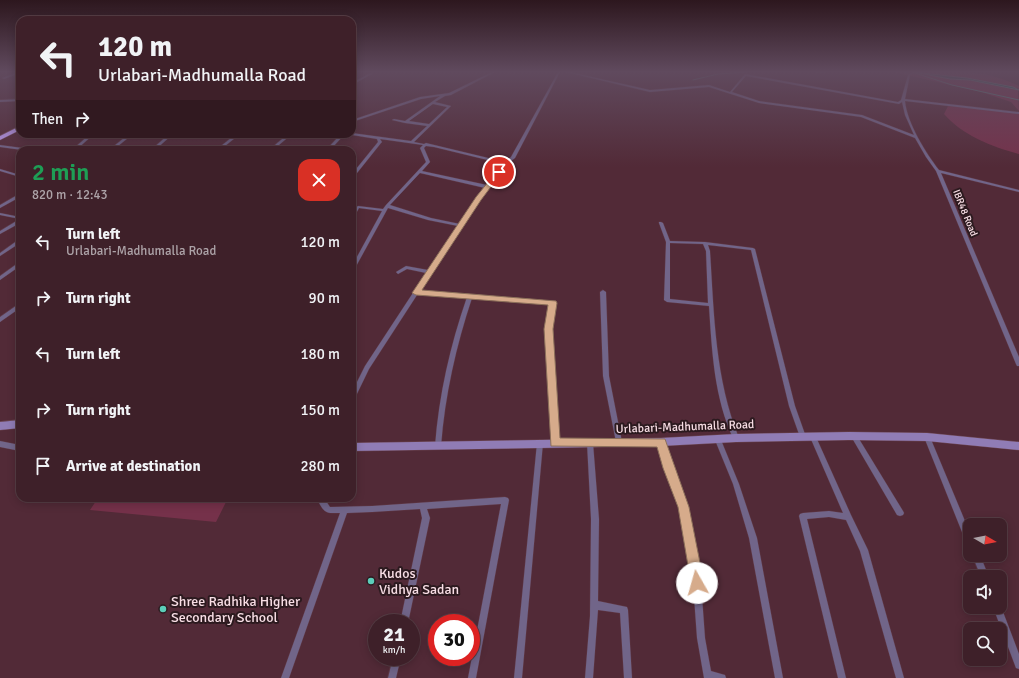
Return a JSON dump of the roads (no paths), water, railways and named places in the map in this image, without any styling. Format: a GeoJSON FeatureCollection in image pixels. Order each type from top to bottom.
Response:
{"type":"FeatureCollection","features":[{"type":"Feature","properties":{"kind":"highway"},"geometry":{"type":"LineString","coordinates":[[1,137],[16,130]]}},
{"type":"Feature","properties":{"kind":"main road"},"geometry":{"type":"LineString","coordinates":[[0,426],[16,424]]}},
{"type":"Feature","properties":{"kind":"main road","name":"Urlabari-Madhumalla Road"},"geometry":{"type":"LineString","coordinates":[[356,447],[661,442],[736,438],[854,436],[926,437],[1019,446]]}},
{"type":"Feature","properties":{"kind":"street"},"geometry":{"type":"LineString","coordinates":[[356,120],[404,104]]}},
{"type":"Feature","properties":{"kind":"street"},"geometry":{"type":"LineString","coordinates":[[405,122],[432,104]]}},
{"type":"Feature","properties":{"kind":"street"},"geometry":{"type":"LineString","coordinates":[[412,142],[449,106],[436,104]]}},
{"type":"Feature","properties":{"kind":"street"},"geometry":{"type":"LineString","coordinates":[[356,390],[367,368],[460,225],[506,163],[516,154],[542,104]]}},
{"type":"Feature","properties":{"kind":"street"},"geometry":{"type":"LineString","coordinates":[[771,104],[862,116],[916,137]]}},
{"type":"Feature","properties":{"kind":"street","name":"IBR48 Road"},"geometry":{"type":"LineString","coordinates":[[904,104],[916,137],[930,162],[938,171],[1019,364]]}},
{"type":"Feature","properties":{"kind":"street"},"geometry":{"type":"LineString","coordinates":[[935,104],[1019,113]]}},
{"type":"Feature","properties":{"kind":"street"},"geometry":{"type":"LineString","coordinates":[[394,120],[430,125]]}},
{"type":"Feature","properties":{"kind":"street"},"geometry":{"type":"LineString","coordinates":[[356,135],[426,144],[506,163]]}},
{"type":"Feature","properties":{"kind":"street"},"geometry":{"type":"LineString","coordinates":[[78,146],[88,138]]}},
{"type":"Feature","properties":{"kind":"street"},"geometry":{"type":"LineString","coordinates":[[116,146],[125,138]]}},
{"type":"Feature","properties":{"kind":"street"},"geometry":{"type":"LineString","coordinates":[[158,146],[167,138]]}},
{"type":"Feature","properties":{"kind":"street"},"geometry":{"type":"LineString","coordinates":[[223,146],[233,138]]}},
{"type":"Feature","properties":{"kind":"street"},"geometry":{"type":"LineString","coordinates":[[276,146],[285,138]]}},
{"type":"Feature","properties":{"kind":"street"},"geometry":{"type":"LineString","coordinates":[[332,146],[339,138]]}},
{"type":"Feature","properties":{"kind":"street"},"geometry":{"type":"LineString","coordinates":[[356,172],[380,142],[378,138]]}},
{"type":"Feature","properties":{"kind":"street"},"geometry":{"type":"LineString","coordinates":[[356,262],[385,208],[428,162],[422,148],[426,144]]}},
{"type":"Feature","properties":{"kind":"street"},"geometry":{"type":"LineString","coordinates":[[0,146],[16,148]]}},
{"type":"Feature","properties":{"kind":"street"},"geometry":{"type":"LineString","coordinates":[[0,170],[16,175]]}},
{"type":"Feature","properties":{"kind":"street"},"geometry":{"type":"LineString","coordinates":[[938,171],[1019,191]]}},
{"type":"Feature","properties":{"kind":"street"},"geometry":{"type":"LineString","coordinates":[[420,172],[488,187]]}},
{"type":"Feature","properties":{"kind":"street"},"geometry":{"type":"LineString","coordinates":[[0,207],[16,197]]}},
{"type":"Feature","properties":{"kind":"street"},"geometry":{"type":"LineString","coordinates":[[356,210],[358,207],[385,208],[460,225]]}},
{"type":"Feature","properties":{"kind":"street"},"geometry":{"type":"LineString","coordinates":[[0,214],[16,218]]}},
{"type":"Feature","properties":{"kind":"street"},"geometry":{"type":"LineString","coordinates":[[0,233],[16,222]]}},
{"type":"Feature","properties":{"kind":"street"},"geometry":{"type":"LineString","coordinates":[[661,223],[668,242],[667,300],[711,304]]}},
{"type":"Feature","properties":{"kind":"street"},"geometry":{"type":"LineString","coordinates":[[668,242],[705,243],[753,249],[792,406],[864,550],[900,678]]}},
{"type":"Feature","properties":{"kind":"street"},"geometry":{"type":"LineString","coordinates":[[705,243],[708,251],[714,352],[722,392],[732,429],[736,438]]}},
{"type":"Feature","properties":{"kind":"street"},"geometry":{"type":"LineString","coordinates":[[0,255],[16,244]]}},
{"type":"Feature","properties":{"kind":"street"},"geometry":{"type":"LineString","coordinates":[[0,278],[16,267]]}},
{"type":"Feature","properties":{"kind":"street"},"geometry":{"type":"LineString","coordinates":[[398,272],[406,267],[429,272]]}},
{"type":"Feature","properties":{"kind":"street"},"geometry":{"type":"LineString","coordinates":[[603,292],[606,376],[619,442]]}},
{"type":"Feature","properties":{"kind":"street"},"geometry":{"type":"LineString","coordinates":[[416,293],[553,303],[549,329],[555,443]]}},
{"type":"Feature","properties":{"kind":"street"},"geometry":{"type":"LineString","coordinates":[[438,446],[439,423],[453,355],[460,323],[470,296]]}},
{"type":"Feature","properties":{"kind":"street"},"geometry":{"type":"LineString","coordinates":[[0,320],[16,308]]}},
{"type":"Feature","properties":{"kind":"street"},"geometry":{"type":"LineString","coordinates":[[854,436],[900,514]]}},
{"type":"Feature","properties":{"kind":"street"},"geometry":{"type":"LineString","coordinates":[[926,437],[963,525]]}},
{"type":"Feature","properties":{"kind":"street"},"geometry":{"type":"LineString","coordinates":[[718,440],[736,484],[753,538],[779,678]]}},
{"type":"Feature","properties":{"kind":"street"},"geometry":{"type":"LineString","coordinates":[[661,442],[668,468],[684,507],[695,561],[701,638],[708,677],[722,678]]}},
{"type":"Feature","properties":{"kind":"street"},"geometry":{"type":"LineString","coordinates":[[518,678],[540,443]]}},
{"type":"Feature","properties":{"kind":"street"},"geometry":{"type":"LineString","coordinates":[[589,678],[595,605],[595,519],[590,443]]}},
{"type":"Feature","properties":{"kind":"street"},"geometry":{"type":"LineString","coordinates":[[0,444],[16,447]]}},
{"type":"Feature","properties":{"kind":"street"},"geometry":{"type":"LineString","coordinates":[[323,502],[328,510],[505,500],[472,678]]}},
{"type":"Feature","properties":{"kind":"street"},"geometry":{"type":"LineString","coordinates":[[406,614],[426,518],[422,505]]}},
{"type":"Feature","properties":{"kind":"street"},"geometry":{"type":"LineString","coordinates":[[285,678],[345,509]]}},
{"type":"Feature","properties":{"kind":"street"},"geometry":{"type":"LineString","coordinates":[[842,678],[803,516],[829,514],[848,517]]}},
{"type":"Feature","properties":{"kind":"street"},"geometry":{"type":"LineString","coordinates":[[595,605],[624,610],[628,678]]}},
{"type":"Feature","properties":{"kind":"street"},"geometry":{"type":"LineString","coordinates":[[1000,614],[1019,665]]}},
{"type":"Feature","properties":{"kind":"street"},"geometry":{"type":"LineString","coordinates":[[392,678],[395,666]]}},
{"type":"Feature","properties":{"kind":"place","name":"Kudos Vidhya Sadan"},"geometry":{"type":"Point","coordinates":[371,581]}},
{"type":"Feature","properties":{"kind":"place","name":"Shree Radhika Higher Secondary School"},"geometry":{"type":"Point","coordinates":[163,609]}}]}
